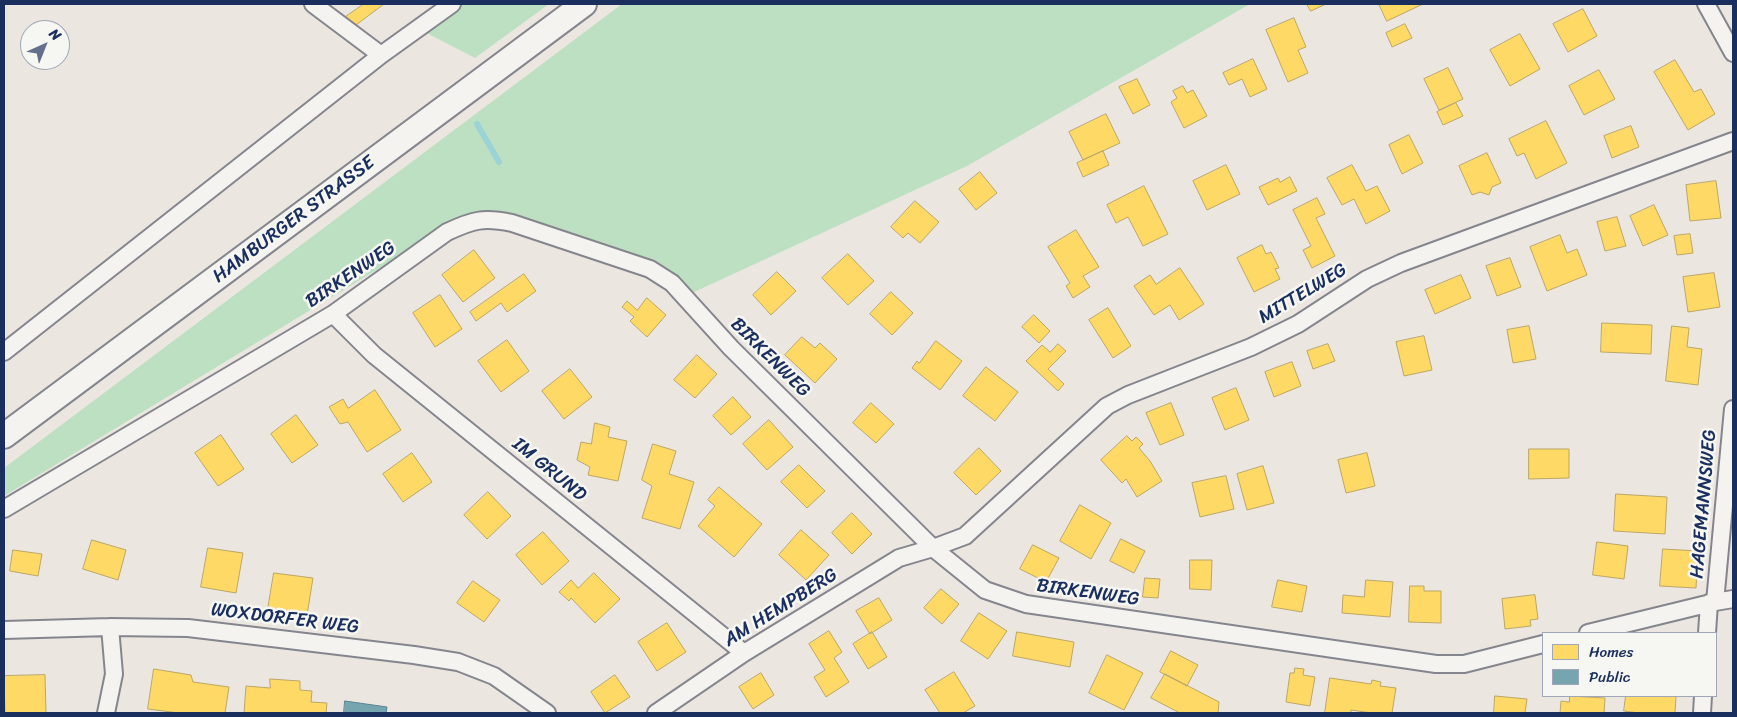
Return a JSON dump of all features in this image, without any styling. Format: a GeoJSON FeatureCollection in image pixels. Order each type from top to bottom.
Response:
{"type":"FeatureCollection","features":[{"type":"Feature","properties":{"kind":"main road","name":"HAMBURGER STRASSE"},"geometry":{"type":"LineString","coordinates":[[4,436],[584,4]]}},
{"type":"Feature","properties":{"kind":"street"},"geometry":{"type":"LineString","coordinates":[[313,4],[381,55]]}},
{"type":"Feature","properties":{"kind":"street"},"geometry":{"type":"LineString","coordinates":[[4,352],[381,55],[452,4]]}},
{"type":"Feature","properties":{"kind":"street"},"geometry":{"type":"LineString","coordinates":[[1706,4],[1733,53]]}},
{"type":"Feature","properties":{"kind":"street","name":"MITTELWEG"},"geometry":{"type":"LineString","coordinates":[[933,548],[965,536],[1107,406],[1128,395],[1251,347],[1298,324],[1367,279],[1401,263],[1733,141]]}},
{"type":"Feature","properties":{"kind":"street","name":"BIRKENWEG"},"geometry":{"type":"LineString","coordinates":[[4,509],[333,314],[447,232],[481,219],[512,223],[650,269],[672,283],[738,355],[933,548],[984,590],[1026,604],[1436,664],[1464,664],[1542,644]]}},
{"type":"Feature","properties":{"kind":"street","name":"IM GRUND"},"geometry":{"type":"LineString","coordinates":[[333,314],[374,356],[744,653]]}},
{"type":"Feature","properties":{"kind":"street","name":"HAGEMANNSWEG"},"geometry":{"type":"LineString","coordinates":[[1707,632],[1733,409]]}},
{"type":"Feature","properties":{"kind":"street","name":"AM HEMPBERG"},"geometry":{"type":"LineString","coordinates":[[656,713],[744,653],[899,558],[933,548]]}},
{"type":"Feature","properties":{"kind":"street"},"geometry":{"type":"LineString","coordinates":[[1592,632],[1712,602],[1733,599]]}},
{"type":"Feature","properties":{"kind":"street"},"geometry":{"type":"LineString","coordinates":[[106,713],[114,674],[110,628]]}},
{"type":"Feature","properties":{"kind":"street","name":"WOXDORFER WEG"},"geometry":{"type":"LineString","coordinates":[[4,630],[188,628],[458,662],[494,676],[547,713]]}},
{"type":"Feature","properties":{"kind":"street"},"geometry":{"type":"LineString","coordinates":[[1702,713],[1703,697]]}},
{"type":"Feature","properties":{"kind":"green space"},"geometry":{"type":"Polygon","coordinates":[[[453,4],[549,4],[475,58],[419,29],[453,4]]]}},
{"type":"Feature","properties":{"kind":"green space"},"geometry":{"type":"Polygon","coordinates":[[[622,4],[1250,4],[967,166],[692,293],[664,267],[506,213],[467,215],[4,496],[4,468],[622,4]]]}},
{"type":"Feature","properties":{"kind":"building: Homes"},"geometry":{"type":"Polygon","coordinates":[[[364,4],[384,4],[352,28],[344,18],[364,4]]]}},
{"type":"Feature","properties":{"kind":"building: Homes"},"geometry":{"type":"Polygon","coordinates":[[[1307,4],[1326,4],[1311,11],[1307,4]]]}},
{"type":"Feature","properties":{"kind":"building: Homes"},"geometry":{"type":"Polygon","coordinates":[[[1379,4],[1423,4],[1387,21],[1379,4]]]}},
{"type":"Feature","properties":{"kind":"building: Homes"},"geometry":{"type":"Polygon","coordinates":[[[1583,9],[1597,36],[1568,52],[1553,24],[1583,9]]]}},
{"type":"Feature","properties":{"kind":"building: Homes"},"geometry":{"type":"Polygon","coordinates":[[[1294,18],[1306,47],[1298,50],[1308,73],[1288,82],[1266,30],[1294,18]]]}},
{"type":"Feature","properties":{"kind":"building: Homes"},"geometry":{"type":"Polygon","coordinates":[[[1405,24],[1412,38],[1392,47],[1386,33],[1405,24]]]}},
{"type":"Feature","properties":{"kind":"building: Homes"},"geometry":{"type":"Polygon","coordinates":[[[1520,34],[1540,69],[1510,86],[1490,50],[1520,34]]]}},
{"type":"Feature","properties":{"kind":"building: Homes"},"geometry":{"type":"Polygon","coordinates":[[[1253,59],[1267,89],[1250,97],[1242,79],[1229,85],[1223,73],[1253,59]]]}},
{"type":"Feature","properties":{"kind":"building: Homes"},"geometry":{"type":"Polygon","coordinates":[[[1675,60],[1694,92],[1701,89],[1715,114],[1688,130],[1654,72],[1675,60]]]}},
{"type":"Feature","properties":{"kind":"building: Homes"},"geometry":{"type":"Polygon","coordinates":[[[1448,68],[1463,99],[1439,110],[1424,79],[1448,68]]]}},
{"type":"Feature","properties":{"kind":"building: Homes"},"geometry":{"type":"Polygon","coordinates":[[[1599,70],[1615,99],[1584,115],[1569,86],[1599,70]]]}},
{"type":"Feature","properties":{"kind":"building: Homes"},"geometry":{"type":"Polygon","coordinates":[[[1137,79],[1150,105],[1133,114],[1119,87],[1137,79]]]}},
{"type":"Feature","properties":{"kind":"building: Homes"},"geometry":{"type":"Polygon","coordinates":[[[1183,86],[1187,93],[1193,90],[1207,116],[1184,128],[1171,102],[1177,98],[1173,91],[1183,86]]]}},
{"type":"Feature","properties":{"kind":"building: Homes"},"geometry":{"type":"Polygon","coordinates":[[[1456,103],[1463,116],[1443,125],[1437,112],[1456,103]]]}},
{"type":"Feature","properties":{"kind":"building: Homes"},"geometry":{"type":"Polygon","coordinates":[[[1106,114],[1120,143],[1083,160],[1069,132],[1106,114]]]}},
{"type":"Feature","properties":{"kind":"building: Homes"},"geometry":{"type":"Polygon","coordinates":[[[1546,121],[1567,163],[1536,179],[1524,153],[1517,156],[1509,139],[1546,121]]]}},
{"type":"Feature","properties":{"kind":"building: Homes"},"geometry":{"type":"Polygon","coordinates":[[[1631,126],[1639,147],[1612,158],[1604,136],[1631,126]]]}},
{"type":"Feature","properties":{"kind":"building: Homes"},"geometry":{"type":"Polygon","coordinates":[[[1409,135],[1423,163],[1402,174],[1389,145],[1409,135]]]}},
{"type":"Feature","properties":{"kind":"building: Homes"},"geometry":{"type":"Polygon","coordinates":[[[1103,151],[1109,165],[1083,177],[1077,163],[1103,151]]]}},
{"type":"Feature","properties":{"kind":"building: Homes"},"geometry":{"type":"Polygon","coordinates":[[[1487,153],[1501,183],[1492,187],[1489,195],[1480,192],[1472,195],[1459,166],[1487,153]]]}},
{"type":"Feature","properties":{"kind":"building: Homes"},"geometry":{"type":"Polygon","coordinates":[[[1226,165],[1240,194],[1207,210],[1193,181],[1226,165]]]}},
{"type":"Feature","properties":{"kind":"building: Homes"},"geometry":{"type":"Polygon","coordinates":[[[1352,165],[1366,191],[1377,186],[1390,211],[1366,224],[1354,199],[1342,205],[1327,178],[1352,165]]]}},
{"type":"Feature","properties":{"kind":"building: Homes"},"geometry":{"type":"Polygon","coordinates":[[[980,172],[997,193],[976,210],[959,189],[980,172]]]}},
{"type":"Feature","properties":{"kind":"building: Homes"},"geometry":{"type":"Polygon","coordinates":[[[1290,177],[1297,191],[1268,205],[1259,187],[1278,178],[1280,182],[1290,177]]]}},
{"type":"Feature","properties":{"kind":"building: Homes"},"geometry":{"type":"Polygon","coordinates":[[[1716,181],[1721,218],[1690,221],[1686,185],[1716,181]]]}},
{"type":"Feature","properties":{"kind":"building: Homes"},"geometry":{"type":"Polygon","coordinates":[[[1144,186],[1168,234],[1143,246],[1128,217],[1116,223],[1107,205],[1144,186]]]}},
{"type":"Feature","properties":{"kind":"building: Homes"},"geometry":{"type":"Polygon","coordinates":[[[1317,198],[1325,214],[1316,218],[1335,256],[1312,268],[1303,250],[1311,246],[1293,210],[1317,198]]]}},
{"type":"Feature","properties":{"kind":"building: Homes"},"geometry":{"type":"Polygon","coordinates":[[[915,201],[939,222],[920,243],[908,233],[903,238],[891,227],[915,201]]]}},
{"type":"Feature","properties":{"kind":"building: Homes"},"geometry":{"type":"Polygon","coordinates":[[[1654,205],[1668,235],[1643,246],[1630,216],[1654,205]]]}},
{"type":"Feature","properties":{"kind":"building: Homes"},"geometry":{"type":"Polygon","coordinates":[[[1617,217],[1626,246],[1605,251],[1597,222],[1617,217]]]}},
{"type":"Feature","properties":{"kind":"building: Homes"},"geometry":{"type":"Polygon","coordinates":[[[1076,230],[1099,267],[1083,276],[1090,287],[1073,298],[1066,286],[1070,283],[1048,247],[1076,230]]]}},
{"type":"Feature","properties":{"kind":"building: Homes"},"geometry":{"type":"Polygon","coordinates":[[[1690,234],[1693,253],[1677,255],[1674,236],[1690,234]]]}},
{"type":"Feature","properties":{"kind":"building: Homes"},"geometry":{"type":"Polygon","coordinates":[[[1560,235],[1567,253],[1577,249],[1587,275],[1547,291],[1530,247],[1560,235]]]}},
{"type":"Feature","properties":{"kind":"building: Homes"},"geometry":{"type":"Polygon","coordinates":[[[1262,245],[1266,254],[1271,252],[1279,268],[1275,269],[1280,279],[1254,292],[1237,258],[1262,245]]]}},
{"type":"Feature","properties":{"kind":"building: Homes"},"geometry":{"type":"Polygon","coordinates":[[[474,250],[495,278],[463,302],[442,275],[474,250]]]}},
{"type":"Feature","properties":{"kind":"building: Homes"},"geometry":{"type":"Polygon","coordinates":[[[848,254],[874,281],[848,305],[822,278],[848,254]]]}},
{"type":"Feature","properties":{"kind":"building: Homes"},"geometry":{"type":"Polygon","coordinates":[[[1510,258],[1521,287],[1497,296],[1486,266],[1510,258]]]}},
{"type":"Feature","properties":{"kind":"building: Homes"},"geometry":{"type":"Polygon","coordinates":[[[1180,268],[1204,304],[1179,320],[1170,305],[1154,315],[1134,286],[1150,275],[1156,284],[1180,268]]]}},
{"type":"Feature","properties":{"kind":"building: Homes"},"geometry":{"type":"Polygon","coordinates":[[[777,272],[796,291],[771,315],[753,295],[777,272]]]}},
{"type":"Feature","properties":{"kind":"building: Homes"},"geometry":{"type":"Polygon","coordinates":[[[1714,273],[1720,307],[1688,312],[1683,277],[1714,273]]]}},
{"type":"Feature","properties":{"kind":"building: Homes"},"geometry":{"type":"Polygon","coordinates":[[[524,274],[536,291],[507,312],[501,303],[476,321],[470,312],[524,274]]]}},
{"type":"Feature","properties":{"kind":"building: Homes"},"geometry":{"type":"Polygon","coordinates":[[[1461,275],[1471,298],[1435,314],[1425,290],[1461,275]]]}},
{"type":"Feature","properties":{"kind":"building: Homes"},"geometry":{"type":"Polygon","coordinates":[[[891,292],[913,313],[892,335],[870,314],[891,292]]]}},
{"type":"Feature","properties":{"kind":"building: Homes"},"geometry":{"type":"Polygon","coordinates":[[[440,295],[462,329],[435,347],[413,313],[440,295]]]}},
{"type":"Feature","properties":{"kind":"building: Homes"},"geometry":{"type":"Polygon","coordinates":[[[647,298],[666,315],[647,337],[630,321],[634,317],[622,307],[627,301],[637,310],[647,298]]]}},
{"type":"Feature","properties":{"kind":"building: Homes"},"geometry":{"type":"Polygon","coordinates":[[[1108,308],[1131,346],[1113,358],[1089,320],[1108,308]]]}},
{"type":"Feature","properties":{"kind":"building: Homes"},"geometry":{"type":"Polygon","coordinates":[[[1034,315],[1050,331],[1039,343],[1022,327],[1034,315]]]}},
{"type":"Feature","properties":{"kind":"building: Homes"},"geometry":{"type":"Polygon","coordinates":[[[1602,323],[1652,325],[1651,354],[1601,352],[1602,323]]]}},
{"type":"Feature","properties":{"kind":"building: Homes"},"geometry":{"type":"Polygon","coordinates":[[[1529,326],[1536,359],[1513,363],[1507,330],[1529,326]]]}},
{"type":"Feature","properties":{"kind":"building: Homes"},"geometry":{"type":"Polygon","coordinates":[[[1672,326],[1689,328],[1687,347],[1702,349],[1698,385],[1666,381],[1672,326]]]}},
{"type":"Feature","properties":{"kind":"building: Homes"},"geometry":{"type":"Polygon","coordinates":[[[1424,336],[1432,370],[1404,376],[1396,342],[1424,336]]]}},
{"type":"Feature","properties":{"kind":"building: Homes"},"geometry":{"type":"Polygon","coordinates":[[[802,337],[815,348],[820,343],[837,359],[815,383],[785,355],[802,337]]]}},
{"type":"Feature","properties":{"kind":"building: Homes"},"geometry":{"type":"Polygon","coordinates":[[[507,340],[529,371],[501,392],[478,361],[507,340]]]}},
{"type":"Feature","properties":{"kind":"building: Homes"},"geometry":{"type":"Polygon","coordinates":[[[936,341],[962,361],[940,390],[912,368],[917,361],[919,363],[936,341]]]}},
{"type":"Feature","properties":{"kind":"building: Homes"},"geometry":{"type":"Polygon","coordinates":[[[1058,344],[1066,351],[1048,369],[1064,384],[1058,391],[1026,361],[1042,345],[1050,352],[1058,344]]]}},
{"type":"Feature","properties":{"kind":"building: Homes"},"geometry":{"type":"Polygon","coordinates":[[[1328,344],[1335,361],[1313,369],[1307,351],[1328,344]]]}},
{"type":"Feature","properties":{"kind":"building: Homes"},"geometry":{"type":"Polygon","coordinates":[[[697,355],[717,374],[695,398],[674,380],[697,355]]]}},
{"type":"Feature","properties":{"kind":"building: Homes"},"geometry":{"type":"Polygon","coordinates":[[[1292,362],[1301,386],[1274,397],[1265,372],[1292,362]]]}},
{"type":"Feature","properties":{"kind":"building: Homes"},"geometry":{"type":"Polygon","coordinates":[[[986,367],[1018,392],[995,421],[963,396],[986,367]]]}},
{"type":"Feature","properties":{"kind":"building: Homes"},"geometry":{"type":"Polygon","coordinates":[[[570,369],[592,397],[564,419],[542,391],[570,369]]]}},
{"type":"Feature","properties":{"kind":"building: Homes"},"geometry":{"type":"Polygon","coordinates":[[[1236,388],[1249,420],[1225,430],[1212,398],[1236,388]]]}},
{"type":"Feature","properties":{"kind":"building: Homes"},"geometry":{"type":"Polygon","coordinates":[[[375,390],[401,430],[367,452],[348,422],[340,424],[329,407],[343,399],[348,408],[375,390]]]}},
{"type":"Feature","properties":{"kind":"building: Homes"},"geometry":{"type":"Polygon","coordinates":[[[733,397],[751,417],[731,435],[713,416],[733,397]]]}},
{"type":"Feature","properties":{"kind":"building: Homes"},"geometry":{"type":"Polygon","coordinates":[[[871,403],[894,424],[876,443],[853,423],[871,403]]]}},
{"type":"Feature","properties":{"kind":"building: Homes"},"geometry":{"type":"Polygon","coordinates":[[[1171,403],[1184,435],[1160,445],[1146,413],[1171,403]]]}},
{"type":"Feature","properties":{"kind":"building: Homes"},"geometry":{"type":"Polygon","coordinates":[[[296,415],[318,445],[292,463],[271,434],[296,415]]]}},
{"type":"Feature","properties":{"kind":"building: Homes"},"geometry":{"type":"Polygon","coordinates":[[[769,420],[793,447],[767,470],[743,444],[769,420]]]}},
{"type":"Feature","properties":{"kind":"building: Homes"},"geometry":{"type":"Polygon","coordinates":[[[595,423],[610,427],[608,437],[627,441],[618,481],[588,475],[590,467],[577,460],[581,442],[591,444],[595,423]]]}},
{"type":"Feature","properties":{"kind":"building: Homes"},"geometry":{"type":"Polygon","coordinates":[[[221,435],[244,469],[218,486],[195,453],[221,435]]]}},
{"type":"Feature","properties":{"kind":"building: Homes"},"geometry":{"type":"Polygon","coordinates":[[[1127,436],[1132,441],[1136,437],[1143,444],[1139,448],[1150,461],[1162,481],[1137,497],[1126,479],[1122,483],[1101,460],[1127,436]]]}},
{"type":"Feature","properties":{"kind":"building: Homes"},"geometry":{"type":"Polygon","coordinates":[[[653,444],[676,451],[669,474],[694,482],[680,529],[642,518],[652,486],[642,480],[653,444]]]}},
{"type":"Feature","properties":{"kind":"building: Homes"},"geometry":{"type":"Polygon","coordinates":[[[979,448],[1001,471],[976,495],[954,473],[979,448]]]}},
{"type":"Feature","properties":{"kind":"building: Homes"},"geometry":{"type":"Polygon","coordinates":[[[1529,449],[1569,449],[1569,478],[1529,479],[1529,449]]]}},
{"type":"Feature","properties":{"kind":"building: Homes"},"geometry":{"type":"Polygon","coordinates":[[[412,453],[432,482],[403,502],[383,474],[412,453]]]}},
{"type":"Feature","properties":{"kind":"building: Homes"},"geometry":{"type":"Polygon","coordinates":[[[1367,453],[1375,486],[1346,493],[1338,460],[1367,453]]]}},
{"type":"Feature","properties":{"kind":"building: Homes"},"geometry":{"type":"Polygon","coordinates":[[[799,465],[825,491],[807,508],[781,482],[799,465]]]}},
{"type":"Feature","properties":{"kind":"building: Homes"},"geometry":{"type":"Polygon","coordinates":[[[1263,466],[1274,503],[1247,510],[1237,474],[1263,466]]]}},
{"type":"Feature","properties":{"kind":"building: Homes"},"geometry":{"type":"Polygon","coordinates":[[[1226,476],[1234,509],[1200,517],[1192,483],[1226,476]]]}},
{"type":"Feature","properties":{"kind":"building: Homes"},"geometry":{"type":"Polygon","coordinates":[[[719,487],[762,524],[734,557],[698,526],[715,506],[708,500],[719,487]]]}},
{"type":"Feature","properties":{"kind":"building: Homes"},"geometry":{"type":"Polygon","coordinates":[[[488,492],[511,516],[487,539],[464,515],[488,492]]]}},
{"type":"Feature","properties":{"kind":"building: Homes"},"geometry":{"type":"Polygon","coordinates":[[[1616,494],[1667,497],[1665,534],[1614,531],[1616,494]]]}},
{"type":"Feature","properties":{"kind":"building: Homes"},"geometry":{"type":"Polygon","coordinates":[[[1080,505],[1111,523],[1091,559],[1060,541],[1080,505]]]}},
{"type":"Feature","properties":{"kind":"building: Homes"},"geometry":{"type":"Polygon","coordinates":[[[852,513],[872,534],[852,554],[832,533],[852,513]]]}},
{"type":"Feature","properties":{"kind":"building: Homes"},"geometry":{"type":"Polygon","coordinates":[[[801,530],[829,555],[806,580],[779,555],[801,530]]]}},
{"type":"Feature","properties":{"kind":"building: Homes"},"geometry":{"type":"Polygon","coordinates":[[[543,532],[569,561],[542,585],[516,555],[543,532]]]}},
{"type":"Feature","properties":{"kind":"building: Homes"},"geometry":{"type":"Polygon","coordinates":[[[1121,539],[1145,551],[1134,573],[1110,561],[1121,539]]]}},
{"type":"Feature","properties":{"kind":"building: Homes"},"geometry":{"type":"Polygon","coordinates":[[[92,540],[126,550],[118,580],[83,569],[92,540]]]}},
{"type":"Feature","properties":{"kind":"building: Homes"},"geometry":{"type":"Polygon","coordinates":[[[1597,542],[1628,546],[1624,579],[1593,575],[1597,542]]]}},
{"type":"Feature","properties":{"kind":"building: Homes"},"geometry":{"type":"Polygon","coordinates":[[[1033,545],[1059,558],[1046,582],[1020,569],[1033,545]]]}},
{"type":"Feature","properties":{"kind":"building: Homes"},"geometry":{"type":"Polygon","coordinates":[[[208,548],[243,553],[236,593],[201,587],[208,548]]]}},
{"type":"Feature","properties":{"kind":"building: Homes"},"geometry":{"type":"Polygon","coordinates":[[[1663,549],[1698,551],[1696,588],[1660,586],[1663,549]]]}},
{"type":"Feature","properties":{"kind":"building: Homes"},"geometry":{"type":"Polygon","coordinates":[[[13,550],[42,554],[38,576],[10,571],[13,550]]]}},
{"type":"Feature","properties":{"kind":"building: Homes"},"geometry":{"type":"Polygon","coordinates":[[[1190,560],[1212,560],[1211,590],[1190,589],[1190,560]]]}},
{"type":"Feature","properties":{"kind":"building: Homes"},"geometry":{"type":"Polygon","coordinates":[[[274,573],[313,578],[307,615],[268,609],[274,573]]]}},
{"type":"Feature","properties":{"kind":"building: Homes"},"geometry":{"type":"Polygon","coordinates":[[[594,573],[620,599],[595,623],[571,598],[569,601],[559,592],[571,580],[578,588],[594,573]]]}},
{"type":"Feature","properties":{"kind":"building: Homes"},"geometry":{"type":"Polygon","coordinates":[[[1145,578],[1160,579],[1158,598],[1143,597],[1145,578]]]}},
{"type":"Feature","properties":{"kind":"building: Homes"},"geometry":{"type":"Polygon","coordinates":[[[1278,580],[1307,586],[1302,612],[1272,607],[1278,580]]]}},
{"type":"Feature","properties":{"kind":"building: Homes"},"geometry":{"type":"Polygon","coordinates":[[[1366,580],[1393,582],[1390,617],[1342,613],[1343,595],[1364,597],[1366,580]]]}},
{"type":"Feature","properties":{"kind":"building: Homes"},"geometry":{"type":"Polygon","coordinates":[[[473,581],[500,600],[484,622],[457,603],[473,581]]]}},
{"type":"Feature","properties":{"kind":"building: Homes"},"geometry":{"type":"Polygon","coordinates":[[[1410,586],[1424,586],[1424,591],[1441,591],[1441,623],[1409,622],[1410,586]]]}},
{"type":"Feature","properties":{"kind":"building: Homes"},"geometry":{"type":"Polygon","coordinates":[[[941,589],[959,604],[942,624],[924,608],[941,589]]]}},
{"type":"Feature","properties":{"kind":"building: Homes"},"geometry":{"type":"Polygon","coordinates":[[[1535,595],[1538,619],[1530,620],[1531,626],[1505,629],[1502,599],[1535,595]]]}},
{"type":"Feature","properties":{"kind":"building: Homes"},"geometry":{"type":"Polygon","coordinates":[[[879,598],[892,620],[870,634],[856,611],[879,598]]]}},
{"type":"Feature","properties":{"kind":"building: Homes"},"geometry":{"type":"Polygon","coordinates":[[[979,613],[1007,631],[988,659],[961,641],[979,613]]]}},
{"type":"Feature","properties":{"kind":"building: Homes"},"geometry":{"type":"Polygon","coordinates":[[[667,623],[686,652],[657,671],[638,642],[667,623]]]}},
{"type":"Feature","properties":{"kind":"building: Homes"},"geometry":{"type":"Polygon","coordinates":[[[829,631],[842,652],[834,658],[849,682],[826,697],[814,677],[825,670],[809,644],[829,631]]]}},
{"type":"Feature","properties":{"kind":"building: Homes"},"geometry":{"type":"Polygon","coordinates":[[[872,632],[887,657],[868,669],[853,644],[872,632]]]}},
{"type":"Feature","properties":{"kind":"building: Homes"},"geometry":{"type":"Polygon","coordinates":[[[1017,632],[1074,642],[1070,667],[1013,656],[1017,632]]]}},
{"type":"Feature","properties":{"kind":"building: Homes"},"geometry":{"type":"Polygon","coordinates":[[[1171,651],[1198,665],[1187,686],[1160,672],[1171,651]]]}},
{"type":"Feature","properties":{"kind":"building: Homes"},"geometry":{"type":"Polygon","coordinates":[[[1107,655],[1143,673],[1124,710],[1089,693],[1107,655]]]}},
{"type":"Feature","properties":{"kind":"building: Homes"},"geometry":{"type":"Polygon","coordinates":[[[1295,668],[1304,669],[1303,675],[1315,677],[1310,706],[1286,702],[1290,673],[1294,673],[1295,668]]]}},
{"type":"Feature","properties":{"kind":"building: Homes"},"geometry":{"type":"Polygon","coordinates":[[[154,669],[191,675],[193,682],[229,687],[225,713],[179,713],[148,709],[154,669]]]}},
{"type":"Feature","properties":{"kind":"building: Homes"},"geometry":{"type":"Polygon","coordinates":[[[954,672],[975,706],[963,713],[940,713],[925,690],[954,672]]]}},
{"type":"Feature","properties":{"kind":"building: Homes"},"geometry":{"type":"Polygon","coordinates":[[[761,673],[774,695],[753,709],[739,687],[761,673]]]}},
{"type":"Feature","properties":{"kind":"building: Homes"},"geometry":{"type":"Polygon","coordinates":[[[1165,674],[1219,702],[1218,713],[1180,713],[1151,698],[1165,674]]]}},
{"type":"Feature","properties":{"kind":"building: Homes"},"geometry":{"type":"Polygon","coordinates":[[[45,675],[46,713],[5,713],[4,676],[45,675]]]}},
{"type":"Feature","properties":{"kind":"building: Homes"},"geometry":{"type":"Polygon","coordinates":[[[615,675],[630,697],[605,713],[591,692],[615,675]]]}},
{"type":"Feature","properties":{"kind":"building: Homes"},"geometry":{"type":"Polygon","coordinates":[[[1330,678],[1371,684],[1372,680],[1381,682],[1380,686],[1396,688],[1392,713],[1351,710],[1351,713],[1325,713],[1330,678]]]}},
{"type":"Feature","properties":{"kind":"building: Homes"},"geometry":{"type":"Polygon","coordinates":[[[270,679],[300,681],[300,690],[312,691],[311,702],[327,703],[326,713],[244,713],[246,686],[270,688],[270,679]]]}},
{"type":"Feature","properties":{"kind":"building: Homes"},"geometry":{"type":"Polygon","coordinates":[[[1495,696],[1527,699],[1525,713],[1494,713],[1495,696]]]}},
{"type":"Feature","properties":{"kind":"building: Homes"},"geometry":{"type":"Polygon","coordinates":[[[1570,697],[1605,698],[1604,713],[1560,713],[1561,701],[1569,702],[1570,697]]]}},
{"type":"Feature","properties":{"kind":"building: Homes"},"geometry":{"type":"Polygon","coordinates":[[[1626,697],[1676,697],[1675,713],[1624,711],[1626,697]]]}},
{"type":"Feature","properties":{"kind":"building: Public"},"geometry":{"type":"Polygon","coordinates":[[[345,701],[387,707],[386,713],[344,713],[345,701]]]}},
{"type":"Feature","properties":{"kind":"waterway"},"geometry":{"type":"LineString","coordinates":[[477,124],[499,162]]}}]}
